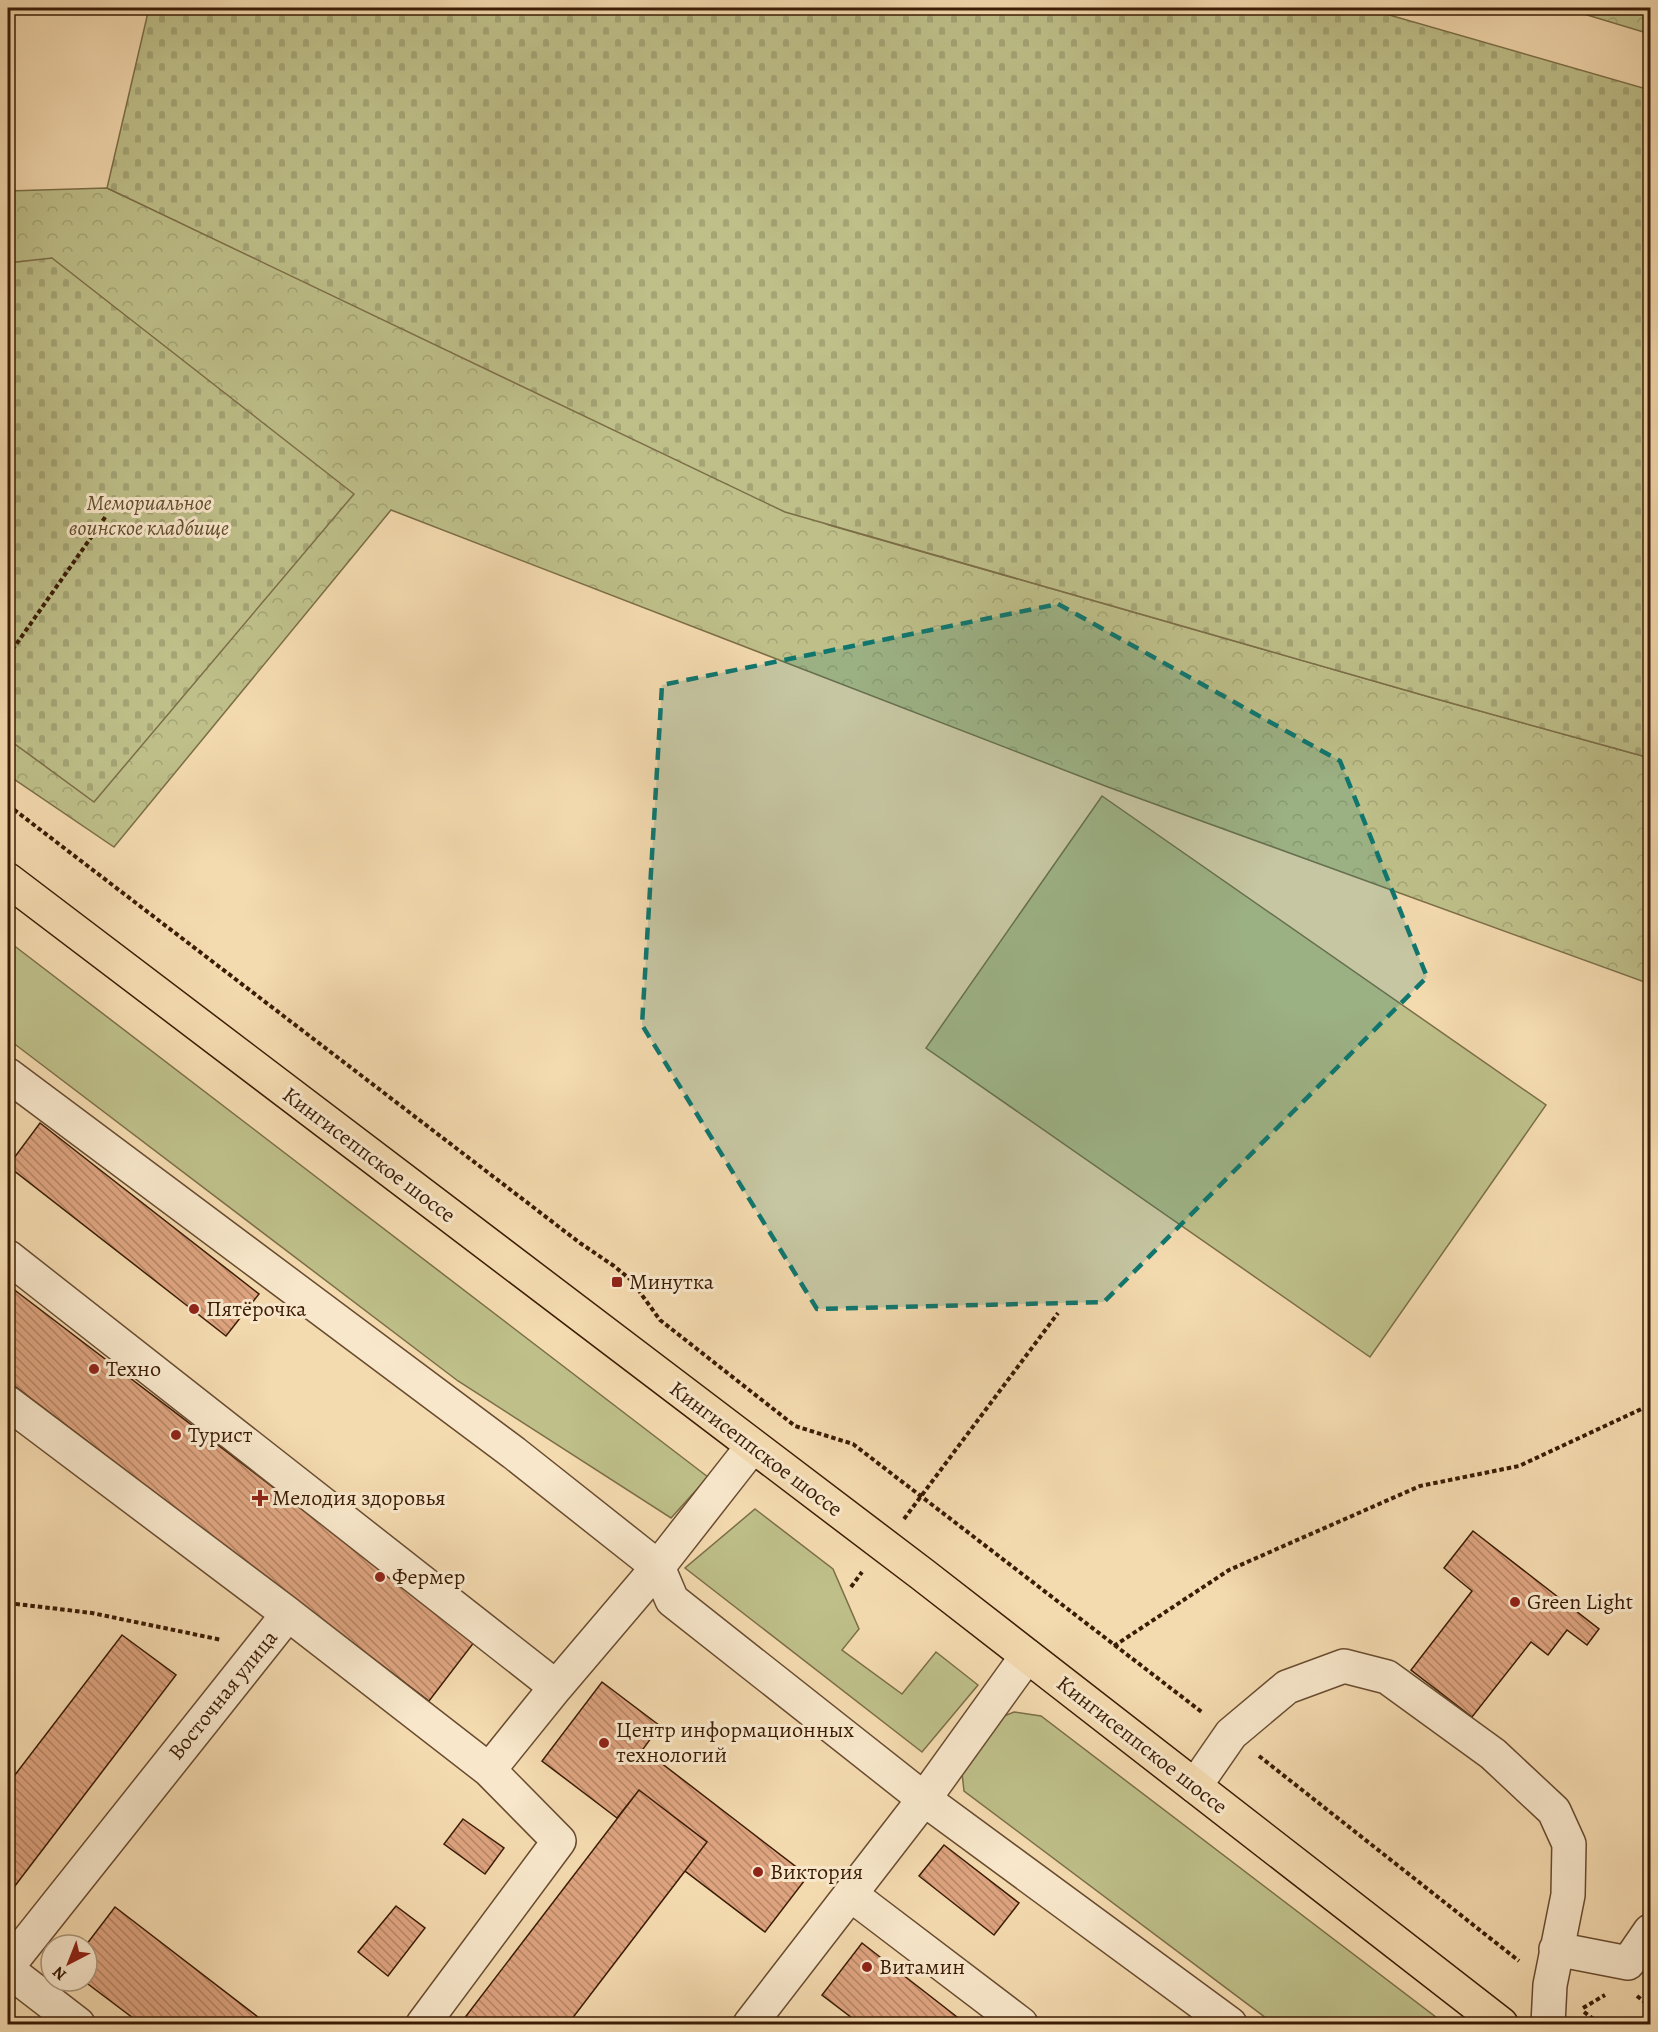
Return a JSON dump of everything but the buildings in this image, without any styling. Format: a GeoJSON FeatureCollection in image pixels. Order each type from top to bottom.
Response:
{"type":"FeatureCollection","features":[{"type":"Feature","properties":{"kind":"highway","name":"Кингисеппское шоссе"},"geometry":{"type":"LineString","coordinates":[[8,880],[883,1545],[1501,2025]]}},
{"type":"Feature","properties":{"kind":"street"},"geometry":{"type":"LineString","coordinates":[[8,1075],[505,1446],[658,1567],[672,1600],[924,1799],[1230,2025]]}},
{"type":"Feature","properties":{"kind":"street"},"geometry":{"type":"LineString","coordinates":[[8,1257],[556,1687]]}},
{"type":"Feature","properties":{"kind":"street","name":"Восточная улица"},"geometry":{"type":"LineString","coordinates":[[8,1402],[288,1614],[8,1968]]}},
{"type":"Feature","properties":{"kind":"street"},"geometry":{"type":"LineString","coordinates":[[489,1770],[658,1567],[752,1447]]}},
{"type":"Feature","properties":{"kind":"street"},"geometry":{"type":"LineString","coordinates":[[288,1614],[489,1770],[559,1841],[423,2025]]}},
{"type":"Feature","properties":{"kind":"street"},"geometry":{"type":"LineString","coordinates":[[750,2025],[924,1799],[1027,1656]]}},
{"type":"Feature","properties":{"kind":"street"},"geometry":{"type":"LineString","coordinates":[[1195,1786],[1232,1734],[1287,1687],[1344,1666],[1387,1677],[1493,1754],[1554,1811],[1569,1844],[1568,1895],[1550,1985],[1548,2025]]}},
{"type":"Feature","properties":{"kind":"street"},"geometry":{"type":"LineString","coordinates":[[850,1894],[1021,2025]]}},
{"type":"Feature","properties":{"kind":"street"},"geometry":{"type":"LineString","coordinates":[[1556,1949],[1628,1963],[1650,1931]]}},
{"type":"Feature","properties":{"kind":"street"},"geometry":{"type":"LineString","coordinates":[[8,1968],[78,2025]]}},
{"type":"Feature","properties":{"kind":"path"},"geometry":{"type":"LineString","coordinates":[[8,656],[106,516]]}},
{"type":"Feature","properties":{"kind":"path"},"geometry":{"type":"LineString","coordinates":[[8,805],[570,1235],[614,1266],[631,1280],[660,1320],[795,1426],[853,1444],[1114,1646],[1232,1734],[1600,2025]]}},
{"type":"Feature","properties":{"kind":"path"},"geometry":{"type":"LineString","coordinates":[[851,1587],[922,1497],[1058,1313]]}},
{"type":"Feature","properties":{"kind":"path"},"geometry":{"type":"LineString","coordinates":[[1114,1646],[1229,1569],[1420,1486],[1519,1466],[1650,1405]]}},
{"type":"Feature","properties":{"kind":"path"},"geometry":{"type":"LineString","coordinates":[[8,1603],[92,1613],[261,1648]]}},
{"type":"Feature","properties":{"kind":"highlighted area"},"geometry":{"type":"Polygon","coordinates":[[[1058,604],[1340,761],[1427,977],[1104,1302],[817,1309],[642,1025],[662,685],[1058,604]]]}},
{"type":"Feature","properties":{"kind":"green space"},"geometry":{"type":"Polygon","coordinates":[[[149,8],[1365,8],[1650,90],[1650,758],[785,512],[107,188],[149,8]]]}},
{"type":"Feature","properties":{"kind":"green space"},"geometry":{"type":"Polygon","coordinates":[[[1564,8],[1650,8],[1650,34],[1564,8]]]}},
{"type":"Feature","properties":{"kind":"green space"},"geometry":{"type":"Polygon","coordinates":[[[107,188],[829,525],[1650,758],[1650,984],[1108,787],[391,510],[114,847],[8,775],[8,191],[107,188]]]}},
{"type":"Feature","properties":{"kind":"green space","name":"Мемориальное воинское кладбище"},"geometry":{"type":"Polygon","coordinates":[[[52,258],[354,494],[94,802],[8,739],[8,263],[52,258]]]}},
{"type":"Feature","properties":{"kind":"green space"},"geometry":{"type":"Polygon","coordinates":[[[1102,796],[1546,1105],[1370,1357],[926,1048],[1102,796]]]}},
{"type":"Feature","properties":{"kind":"green space"},"geometry":{"type":"Polygon","coordinates":[[[8,941],[708,1477],[671,1518],[458,1381],[8,1039],[8,941]]]}},
{"type":"Feature","properties":{"kind":"green space"},"geometry":{"type":"Polygon","coordinates":[[[755,1509],[833,1569],[859,1629],[842,1650],[902,1694],[936,1652],[978,1685],[922,1752],[685,1568],[755,1509]]]}},
{"type":"Feature","properties":{"kind":"green space"},"geometry":{"type":"Polygon","coordinates":[[[1014,1712],[1041,1716],[1445,2024],[1274,2024],[964,1791],[961,1764],[989,1722],[1014,1712]]]}},
{"type":"Feature","properties":{"kind":"place","name":"Минутка"},"geometry":{"type":"Point","coordinates":[617,1282]}},
{"type":"Feature","properties":{"kind":"place","name":"Пятёрочка"},"geometry":{"type":"Point","coordinates":[194,1309]}},
{"type":"Feature","properties":{"kind":"place","name":"Техно"},"geometry":{"type":"Point","coordinates":[94,1369]}},
{"type":"Feature","properties":{"kind":"place","name":"Турист"},"geometry":{"type":"Point","coordinates":[176,1435]}},
{"type":"Feature","properties":{"kind":"place","name":"Мелодия здоровья"},"geometry":{"type":"Point","coordinates":[260,1498]}},
{"type":"Feature","properties":{"kind":"place","name":"Фермер"},"geometry":{"type":"Point","coordinates":[380,1577]}},
{"type":"Feature","properties":{"kind":"place","name":"Green Light"},"geometry":{"type":"Point","coordinates":[1515,1602]}},
{"type":"Feature","properties":{"kind":"place","name":"Центр информационных технологий"},"geometry":{"type":"Point","coordinates":[604,1743]}},
{"type":"Feature","properties":{"kind":"place","name":"Виктория"},"geometry":{"type":"Point","coordinates":[758,1872]}},
{"type":"Feature","properties":{"kind":"place","name":"Витамин"},"geometry":{"type":"Point","coordinates":[867,1967]}}]}
